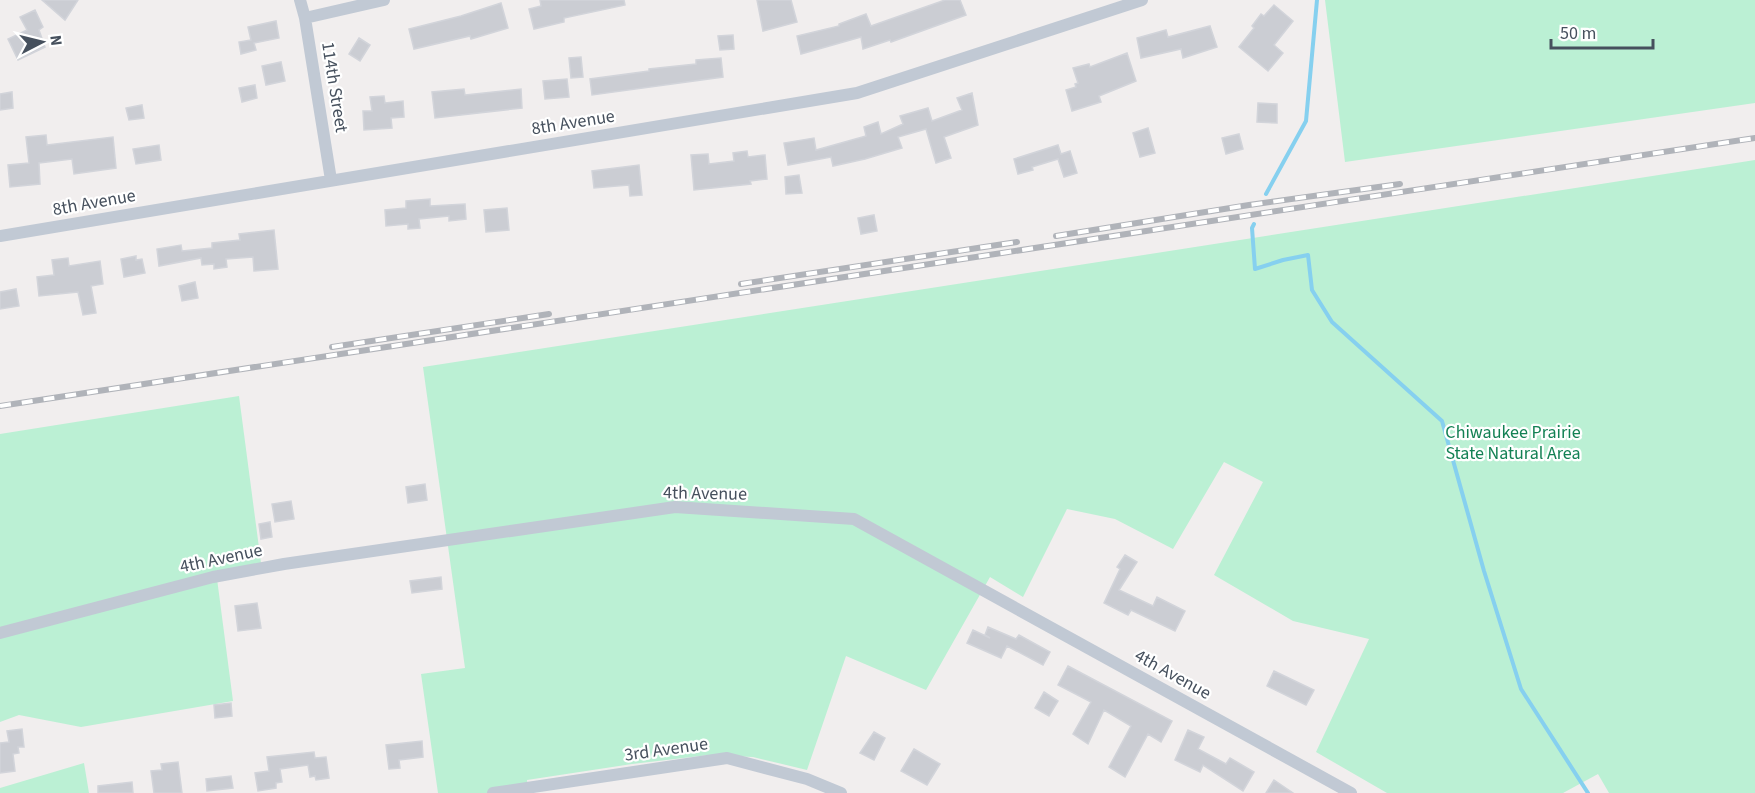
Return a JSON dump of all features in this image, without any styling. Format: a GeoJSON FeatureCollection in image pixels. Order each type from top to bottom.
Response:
{"type":"FeatureCollection","features":[{"type":"Feature","properties":{"kind":"street","name":"114th Street"},"geometry":{"type":"LineString","coordinates":[[300,0],[332,180]]}},
{"type":"Feature","properties":{"kind":"street"},"geometry":{"type":"LineString","coordinates":[[305,18],[384,0]]}},
{"type":"Feature","properties":{"kind":"street","name":"8th Avenue"},"geometry":{"type":"LineString","coordinates":[[0,236],[857,93],[1142,0]]}},
{"type":"Feature","properties":{"kind":"street","name":"4th Avenue"},"geometry":{"type":"LineString","coordinates":[[0,633],[142,594],[223,575],[284,564],[675,507],[854,519],[1351,793]]}},
{"type":"Feature","properties":{"kind":"street","name":"3rd Avenue"},"geometry":{"type":"LineString","coordinates":[[493,793],[727,758],[807,779],[841,793]]}},
{"type":"Feature","properties":{"kind":"green space"},"geometry":{"type":"Polygon","coordinates":[[[1325,0],[1755,0],[1755,103],[1345,162],[1325,0]]]}},
{"type":"Feature","properties":{"kind":"green space","name":"Chiwaukee Prairie State Natural Area"},"geometry":{"type":"Polygon","coordinates":[[[1755,160],[1755,793],[1609,793],[1598,774],[1563,793],[1387,793],[1316,752],[1369,639],[1293,621],[1214,575],[1263,482],[1224,462],[1173,549],[1115,519],[1067,509],[1023,597],[990,577],[926,690],[846,656],[807,770],[753,757],[709,755],[527,780],[528,793],[438,793],[421,674],[465,668],[423,367],[1755,160]]]}},
{"type":"Feature","properties":{"kind":"green space"},"geometry":{"type":"Polygon","coordinates":[[[239,396],[261,563],[216,571],[233,701],[81,727],[19,715],[0,722],[0,434],[239,396]]]}},
{"type":"Feature","properties":{"kind":"green space"},"geometry":{"type":"Polygon","coordinates":[[[84,763],[89,793],[0,793],[0,788],[84,763]]]}},
{"type":"Feature","properties":{"kind":"building"},"geometry":{"type":"Polygon","coordinates":[[[42,0],[78,0],[65,20],[42,0]]]}},
{"type":"Feature","properties":{"kind":"building"},"geometry":{"type":"Polygon","coordinates":[[[540,0],[624,0],[625,5],[564,18],[564,22],[534,29],[529,9],[541,6],[540,0]]]}},
{"type":"Feature","properties":{"kind":"building"},"geometry":{"type":"Polygon","coordinates":[[[757,0],[791,0],[797,22],[763,31],[757,0]]]}},
{"type":"Feature","properties":{"kind":"building"},"geometry":{"type":"Polygon","coordinates":[[[945,0],[960,0],[966,15],[891,42],[890,40],[863,49],[861,37],[801,54],[797,36],[839,26],[839,24],[866,14],[871,26],[945,0]]]}},
{"type":"Feature","properties":{"kind":"building"},"geometry":{"type":"Polygon","coordinates":[[[501,3],[508,28],[471,39],[470,36],[414,49],[409,29],[501,3]]]}},
{"type":"Feature","properties":{"kind":"building"},"geometry":{"type":"Polygon","coordinates":[[[1274,5],[1293,21],[1274,45],[1283,53],[1268,71],[1239,47],[1254,28],[1252,26],[1261,14],[1264,16],[1274,5]]]}},
{"type":"Feature","properties":{"kind":"building"},"geometry":{"type":"Polygon","coordinates":[[[35,10],[43,27],[39,30],[45,47],[18,60],[8,39],[27,30],[20,17],[35,10]]]}},
{"type":"Feature","properties":{"kind":"building"},"geometry":{"type":"Polygon","coordinates":[[[276,21],[279,38],[254,43],[256,50],[241,54],[239,42],[251,40],[248,27],[276,21]]]}},
{"type":"Feature","properties":{"kind":"building"},"geometry":{"type":"Polygon","coordinates":[[[1210,26],[1217,47],[1183,58],[1181,49],[1141,58],[1137,38],[1166,30],[1168,37],[1210,26]]]}},
{"type":"Feature","properties":{"kind":"building"},"geometry":{"type":"Polygon","coordinates":[[[733,35],[734,49],[720,50],[718,36],[733,35]]]}},
{"type":"Feature","properties":{"kind":"building"},"geometry":{"type":"Polygon","coordinates":[[[359,38],[370,45],[360,61],[349,54],[359,38]]]}},
{"type":"Feature","properties":{"kind":"building"},"geometry":{"type":"Polygon","coordinates":[[[1127,53],[1136,81],[1099,96],[1101,102],[1072,111],[1066,90],[1076,87],[1075,84],[1078,83],[1073,68],[1089,64],[1090,67],[1127,53]]]}},
{"type":"Feature","properties":{"kind":"building"},"geometry":{"type":"Polygon","coordinates":[[[581,57],[583,77],[571,78],[569,58],[581,57]]]}},
{"type":"Feature","properties":{"kind":"building"},"geometry":{"type":"Polygon","coordinates":[[[721,58],[723,77],[592,95],[590,79],[696,64],[696,60],[721,58]]]}},
{"type":"Feature","properties":{"kind":"building"},"geometry":{"type":"Polygon","coordinates":[[[281,62],[285,81],[266,85],[262,66],[281,62]]]}},
{"type":"Feature","properties":{"kind":"building"},"geometry":{"type":"Polygon","coordinates":[[[567,79],[569,97],[545,99],[543,81],[567,79]]]}},
{"type":"Feature","properties":{"kind":"building"},"geometry":{"type":"Polygon","coordinates":[[[255,85],[257,98],[242,102],[239,88],[255,85]]]}},
{"type":"Feature","properties":{"kind":"building"},"geometry":{"type":"Polygon","coordinates":[[[464,89],[465,95],[521,89],[522,108],[435,118],[432,92],[464,89]]]}},
{"type":"Feature","properties":{"kind":"building"},"geometry":{"type":"Polygon","coordinates":[[[12,92],[13,108],[0,110],[0,94],[12,92]]]}},
{"type":"Feature","properties":{"kind":"building"},"geometry":{"type":"Polygon","coordinates":[[[972,93],[978,125],[944,137],[951,158],[936,163],[926,129],[898,137],[902,148],[865,159],[833,166],[831,157],[788,165],[784,143],[814,138],[816,150],[866,136],[864,127],[878,122],[881,134],[903,124],[900,116],[928,108],[932,121],[962,110],[957,98],[972,93]]]}},
{"type":"Feature","properties":{"kind":"building"},"geometry":{"type":"Polygon","coordinates":[[[384,96],[385,103],[403,101],[404,117],[391,118],[392,128],[364,130],[363,111],[372,111],[370,97],[384,96]]]}},
{"type":"Feature","properties":{"kind":"building"},"geometry":{"type":"Polygon","coordinates":[[[1258,103],[1277,104],[1277,123],[1257,122],[1258,103]]]}},
{"type":"Feature","properties":{"kind":"building"},"geometry":{"type":"Polygon","coordinates":[[[142,105],[144,118],[129,120],[126,108],[142,105]]]}},
{"type":"Feature","properties":{"kind":"building"},"geometry":{"type":"Polygon","coordinates":[[[1148,128],[1155,153],[1140,157],[1133,133],[1148,128]]]}},
{"type":"Feature","properties":{"kind":"building"},"geometry":{"type":"Polygon","coordinates":[[[1239,134],[1243,149],[1226,154],[1222,138],[1239,134]]]}},
{"type":"Feature","properties":{"kind":"building"},"geometry":{"type":"Polygon","coordinates":[[[46,135],[47,145],[113,137],[116,168],[74,174],[72,159],[39,163],[40,184],[10,187],[8,165],[29,163],[26,137],[46,135]]]}},
{"type":"Feature","properties":{"kind":"building"},"geometry":{"type":"Polygon","coordinates":[[[159,145],[161,160],[136,164],[133,149],[159,145]]]}},
{"type":"Feature","properties":{"kind":"building"},"geometry":{"type":"Polygon","coordinates":[[[1058,145],[1061,154],[1070,151],[1077,173],[1064,177],[1058,159],[1018,174],[1014,159],[1058,145]]]}},
{"type":"Feature","properties":{"kind":"building"},"geometry":{"type":"Polygon","coordinates":[[[747,151],[748,157],[765,155],[767,179],[750,181],[751,184],[694,190],[691,155],[708,154],[709,164],[734,161],[733,153],[747,151]]]}},
{"type":"Feature","properties":{"kind":"building"},"geometry":{"type":"Polygon","coordinates":[[[639,165],[642,195],[630,196],[629,185],[594,188],[592,171],[639,165]]]}},
{"type":"Feature","properties":{"kind":"building"},"geometry":{"type":"Polygon","coordinates":[[[799,175],[802,193],[786,194],[785,177],[799,175]]]}},
{"type":"Feature","properties":{"kind":"building"},"geometry":{"type":"Polygon","coordinates":[[[430,199],[430,206],[465,204],[466,219],[449,221],[449,216],[419,219],[420,228],[408,229],[408,224],[386,226],[385,210],[406,208],[406,201],[430,199]]]}},
{"type":"Feature","properties":{"kind":"building"},"geometry":{"type":"Polygon","coordinates":[[[507,208],[509,230],[486,232],[484,210],[507,208]]]}},
{"type":"Feature","properties":{"kind":"building"},"geometry":{"type":"Polygon","coordinates":[[[874,215],[877,231],[861,234],[858,218],[874,215]]]}},
{"type":"Feature","properties":{"kind":"building"},"geometry":{"type":"Polygon","coordinates":[[[274,230],[278,269],[254,271],[253,257],[226,259],[227,267],[214,269],[214,264],[202,265],[201,258],[159,266],[157,249],[181,245],[182,251],[212,248],[212,243],[240,240],[239,234],[274,230]]]}},
{"type":"Feature","properties":{"kind":"building"},"geometry":{"type":"Polygon","coordinates":[[[136,256],[136,260],[142,259],[145,273],[124,277],[121,259],[136,256]]]}},
{"type":"Feature","properties":{"kind":"building"},"geometry":{"type":"Polygon","coordinates":[[[68,258],[69,266],[100,261],[103,284],[91,286],[96,313],[83,315],[78,292],[39,296],[37,277],[54,275],[52,260],[68,258]]]}},
{"type":"Feature","properties":{"kind":"building"},"geometry":{"type":"Polygon","coordinates":[[[195,282],[198,298],[182,301],[179,286],[195,282]]]}},
{"type":"Feature","properties":{"kind":"building"},"geometry":{"type":"Polygon","coordinates":[[[16,289],[19,306],[0,309],[0,292],[16,289]]]}},
{"type":"Feature","properties":{"kind":"building"},"geometry":{"type":"Polygon","coordinates":[[[425,484],[427,500],[408,503],[406,487],[425,484]]]}},
{"type":"Feature","properties":{"kind":"building"},"geometry":{"type":"Polygon","coordinates":[[[291,501],[294,519],[275,522],[272,504],[291,501]]]}},
{"type":"Feature","properties":{"kind":"building"},"geometry":{"type":"Polygon","coordinates":[[[270,522],[272,537],[261,539],[259,524],[270,522]]]}},
{"type":"Feature","properties":{"kind":"building"},"geometry":{"type":"Polygon","coordinates":[[[1125,555],[1137,562],[1119,590],[1153,606],[1157,597],[1185,611],[1175,631],[1131,610],[1128,615],[1104,603],[1120,569],[1117,567],[1125,555]]]}},
{"type":"Feature","properties":{"kind":"building"},"geometry":{"type":"Polygon","coordinates":[[[441,577],[442,589],[412,593],[410,581],[441,577]]]}},
{"type":"Feature","properties":{"kind":"building"},"geometry":{"type":"Polygon","coordinates":[[[257,603],[261,628],[238,631],[235,606],[257,603]]]}},
{"type":"Feature","properties":{"kind":"building"},"geometry":{"type":"Polygon","coordinates":[[[988,627],[1016,639],[1019,635],[1050,652],[1043,665],[1007,646],[1001,658],[967,643],[973,630],[990,638],[985,635],[988,627]]]}},
{"type":"Feature","properties":{"kind":"building"},"geometry":{"type":"Polygon","coordinates":[[[1068,666],[1172,721],[1161,742],[1148,734],[1125,777],[1109,767],[1131,726],[1104,710],[1088,744],[1073,734],[1091,702],[1058,685],[1068,666]]]}},
{"type":"Feature","properties":{"kind":"building"},"geometry":{"type":"Polygon","coordinates":[[[1274,671],[1314,690],[1306,705],[1267,686],[1274,671]]]}},
{"type":"Feature","properties":{"kind":"building"},"geometry":{"type":"Polygon","coordinates":[[[1044,692],[1058,701],[1049,716],[1035,708],[1044,692]]]}},
{"type":"Feature","properties":{"kind":"building"},"geometry":{"type":"Polygon","coordinates":[[[231,703],[232,716],[215,718],[214,705],[231,703]]]}},
{"type":"Feature","properties":{"kind":"building"},"geometry":{"type":"Polygon","coordinates":[[[22,729],[24,747],[18,747],[19,753],[13,754],[15,771],[0,773],[0,743],[9,742],[7,731],[22,729]]]}},
{"type":"Feature","properties":{"kind":"building"},"geometry":{"type":"Polygon","coordinates":[[[1188,730],[1204,737],[1198,749],[1226,764],[1230,758],[1254,772],[1243,791],[1203,765],[1200,772],[1175,760],[1188,730]]]}},
{"type":"Feature","properties":{"kind":"building"},"geometry":{"type":"Polygon","coordinates":[[[874,732],[885,738],[874,760],[860,753],[874,732]]]}},
{"type":"Feature","properties":{"kind":"building"},"geometry":{"type":"Polygon","coordinates":[[[422,741],[423,757],[399,760],[400,768],[389,769],[386,745],[422,741]]]}},
{"type":"Feature","properties":{"kind":"building"},"geometry":{"type":"Polygon","coordinates":[[[914,749],[940,764],[927,785],[901,771],[914,749]]]}},
{"type":"Feature","properties":{"kind":"building"},"geometry":{"type":"Polygon","coordinates":[[[314,752],[315,758],[326,757],[329,778],[316,780],[315,776],[310,777],[308,765],[280,769],[282,782],[276,783],[276,788],[258,791],[255,773],[269,771],[267,757],[314,752]]]}},
{"type":"Feature","properties":{"kind":"building"},"geometry":{"type":"Polygon","coordinates":[[[178,762],[182,793],[154,793],[151,771],[162,770],[161,764],[178,762]]]}},
{"type":"Feature","properties":{"kind":"building"},"geometry":{"type":"Polygon","coordinates":[[[231,776],[233,788],[207,791],[206,779],[231,776]]]}},
{"type":"Feature","properties":{"kind":"building"},"geometry":{"type":"Polygon","coordinates":[[[1274,780],[1293,793],[1266,793],[1274,780]]]}},
{"type":"Feature","properties":{"kind":"building"},"geometry":{"type":"Polygon","coordinates":[[[132,782],[133,793],[98,793],[98,786],[132,782]]]}},
{"type":"Feature","properties":{"kind":"waterway"},"geometry":{"type":"LineString","coordinates":[[1266,194],[1306,121],[1317,0]]}},
{"type":"Feature","properties":{"kind":"waterway"},"geometry":{"type":"LineString","coordinates":[[1254,224],[1252,228],[1255,269],[1308,255],[1312,290],[1332,322],[1442,421],[1484,571],[1521,689],[1588,793]]}},
{"type":"Feature","properties":{"kind":"railway"},"geometry":{"type":"LineString","coordinates":[[0,406],[1755,138]]}},
{"type":"Feature","properties":{"kind":"railway"},"geometry":{"type":"LineString","coordinates":[[1056,236],[1249,205],[1400,184]]}},
{"type":"Feature","properties":{"kind":"railway"},"geometry":{"type":"LineString","coordinates":[[741,284],[1017,242]]}},
{"type":"Feature","properties":{"kind":"railway"},"geometry":{"type":"LineString","coordinates":[[332,347],[549,314]]}}]}
